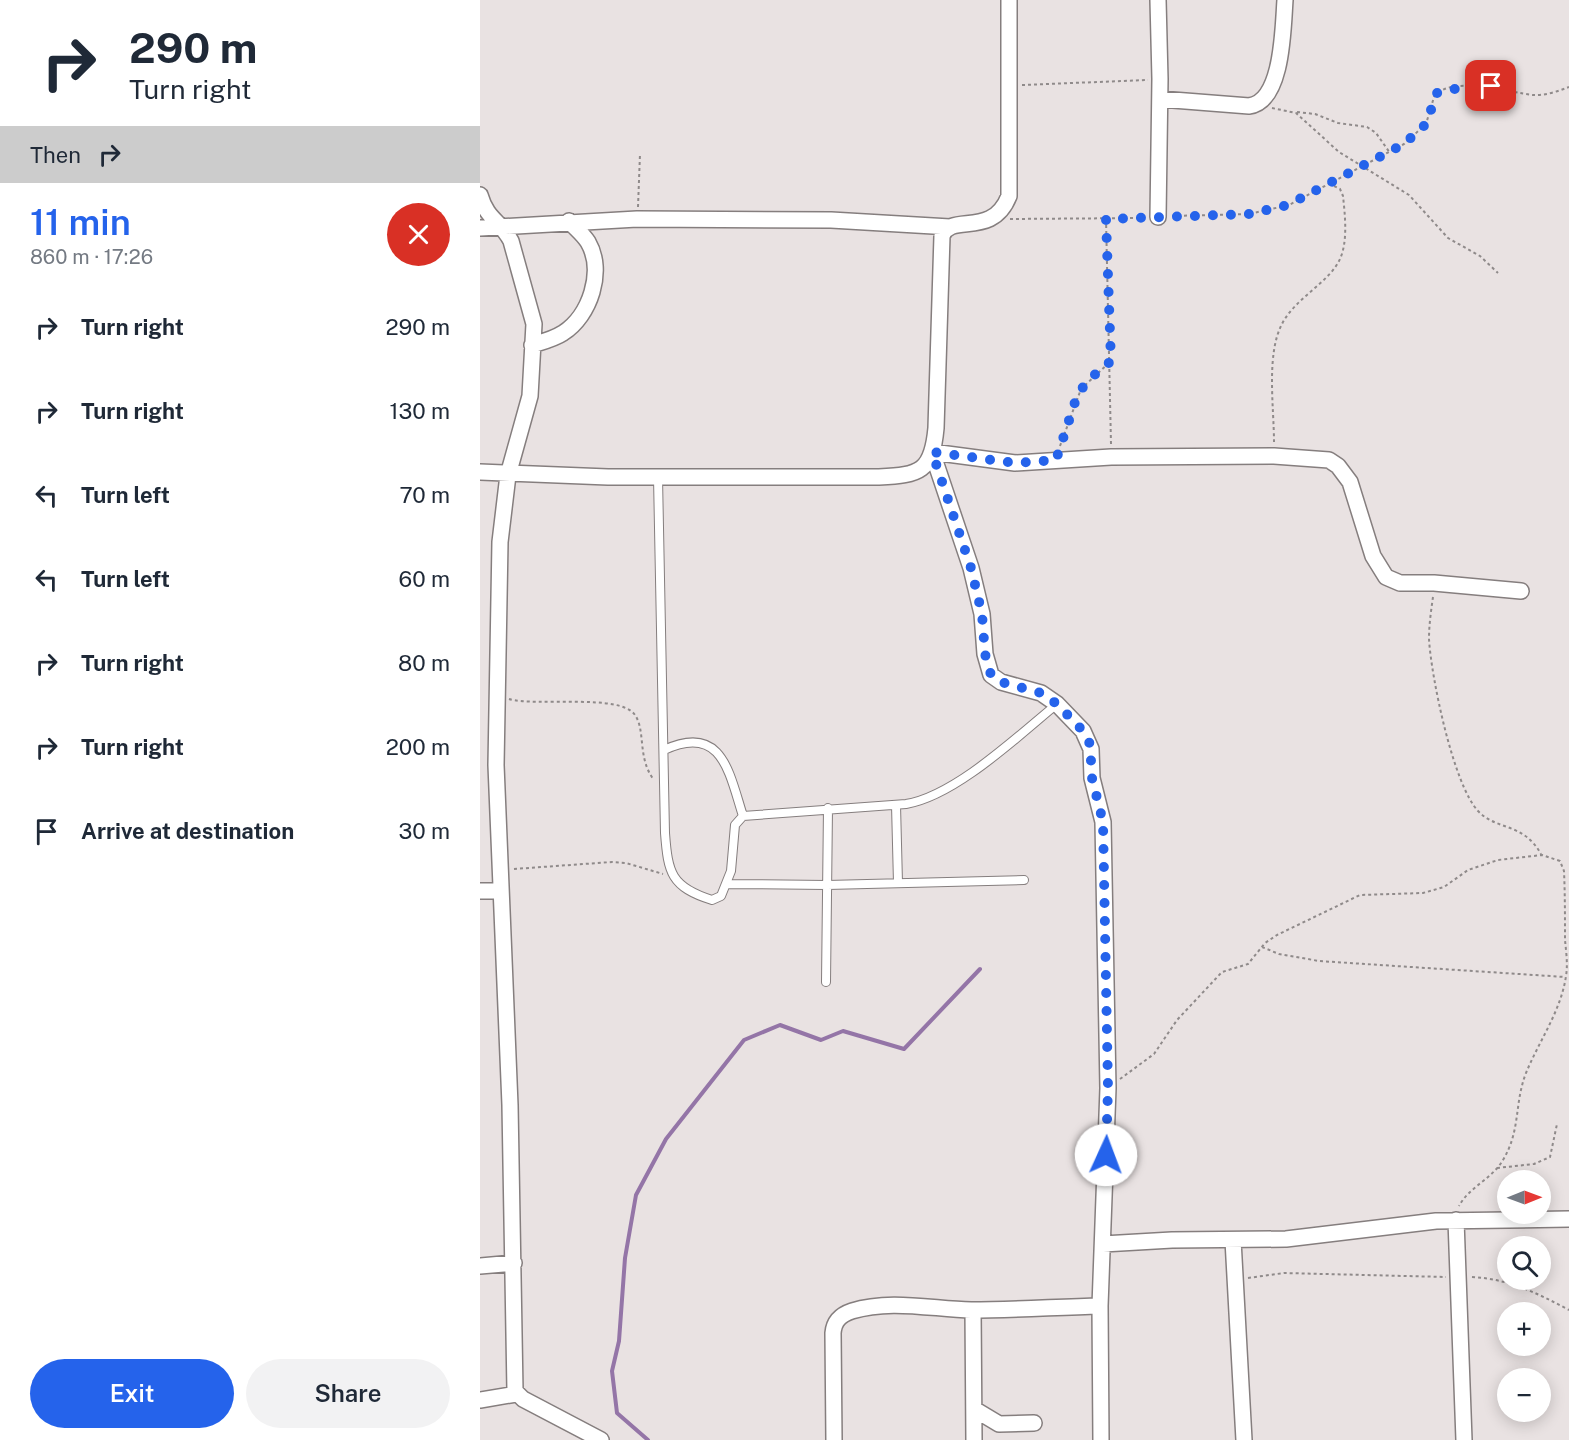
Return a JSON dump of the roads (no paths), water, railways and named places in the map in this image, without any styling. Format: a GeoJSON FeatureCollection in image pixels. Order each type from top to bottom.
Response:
{"type":"FeatureCollection","features":[{"type":"Feature","properties":{"kind":"street"},"geometry":{"type":"LineString","coordinates":[[480,228],[569,221],[637,219],[831,220],[950,227],[992,219],[1009,196],[1009,0]]}},
{"type":"Feature","properties":{"kind":"street"},"geometry":{"type":"LineString","coordinates":[[1158,0],[1160,79],[1158,217]]}},
{"type":"Feature","properties":{"kind":"street"},"geometry":{"type":"LineString","coordinates":[[1160,99],[1249,106],[1262,102],[1274,83],[1285,0]]}},
{"type":"Feature","properties":{"kind":"street"},"geometry":{"type":"LineString","coordinates":[[480,195],[489,217],[511,241],[522,284],[533,314],[530,396],[508,475],[500,542],[496,765],[514,1263],[516,1394]]}},
{"type":"Feature","properties":{"kind":"street"},"geometry":{"type":"LineString","coordinates":[[532,345],[558,336],[570,328],[585,308],[593,290],[594,270],[590,246],[569,221]]}},
{"type":"Feature","properties":{"kind":"street"},"geometry":{"type":"LineString","coordinates":[[480,472],[508,475],[658,477],[902,476],[923,469],[932,452],[936,428],[941,244],[944,232],[950,227]]}},
{"type":"Feature","properties":{"kind":"street"},"geometry":{"type":"LineString","coordinates":[[932,452],[1015,463],[1111,457],[1323,458],[1336,464],[1350,482],[1373,556],[1381,573],[1400,583],[1434,583],[1521,591]]}},
{"type":"Feature","properties":{"kind":"street"},"geometry":{"type":"LineString","coordinates":[[932,452],[971,568],[982,614],[989,670],[1001,682],[1041,693],[1057,704],[1083,731],[1090,744],[1092,778],[1103,822],[1108,1088],[1100,1306],[1101,1440]]}},
{"type":"Feature","properties":{"kind":"street"},"geometry":{"type":"LineString","coordinates":[[480,891],[500,891]]}},
{"type":"Feature","properties":{"kind":"street"},"geometry":{"type":"LineString","coordinates":[[1103,1244],[1172,1240],[1286,1239],[1456,1220],[1569,1219]]}},
{"type":"Feature","properties":{"kind":"street"},"geometry":{"type":"LineString","coordinates":[[1456,1220],[1464,1440]]}},
{"type":"Feature","properties":{"kind":"street"},"geometry":{"type":"LineString","coordinates":[[1233,1240],[1244,1440]]}},
{"type":"Feature","properties":{"kind":"street"},"geometry":{"type":"LineString","coordinates":[[480,1266],[514,1263]]}},
{"type":"Feature","properties":{"kind":"street"},"geometry":{"type":"LineString","coordinates":[[834,1440],[832,1341],[833,1328],[838,1318],[854,1311],[880,1306],[973,1310],[1100,1306]]}},
{"type":"Feature","properties":{"kind":"street"},"geometry":{"type":"LineString","coordinates":[[973,1310],[974,1440]]}},
{"type":"Feature","properties":{"kind":"street"},"geometry":{"type":"LineString","coordinates":[[480,1400],[516,1394],[602,1440]]}},
{"type":"Feature","properties":{"kind":"street"},"geometry":{"type":"LineString","coordinates":[[974,1409],[999,1424],[1034,1423]]}},
{"type":"Feature","properties":{"kind":"lane"},"geometry":{"type":"LineString","coordinates":[[658,477],[666,850],[673,878],[681,886],[711,900],[719,899],[727,884],[733,860],[735,825],[742,816],[916,802],[937,794],[1002,749],[1057,704]]}},
{"type":"Feature","properties":{"kind":"lane"},"geometry":{"type":"LineString","coordinates":[[664,750],[691,742],[708,745],[717,751],[727,767],[742,816]]}},
{"type":"Feature","properties":{"kind":"lane"},"geometry":{"type":"LineString","coordinates":[[896,805],[898,883]]}},
{"type":"Feature","properties":{"kind":"lane"},"geometry":{"type":"LineString","coordinates":[[826,982],[828,808]]}},
{"type":"Feature","properties":{"kind":"lane"},"geometry":{"type":"LineString","coordinates":[[727,884],[827,885],[1024,880]]}},
{"type":"Feature","properties":{"kind":"waterway"},"geometry":{"type":"LineString","coordinates":[[648,1440],[617,1413],[612,1371],[619,1341],[625,1258],[636,1195],[666,1139],[744,1040],[780,1025],[821,1040],[843,1031],[904,1049],[980,969]]}}]}
